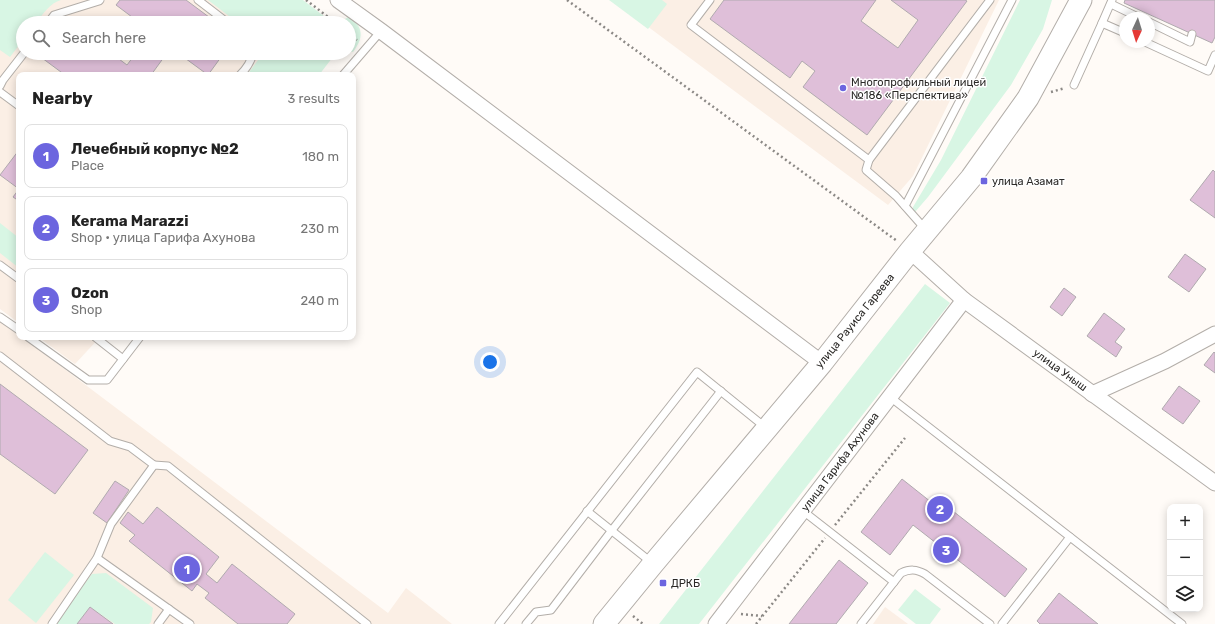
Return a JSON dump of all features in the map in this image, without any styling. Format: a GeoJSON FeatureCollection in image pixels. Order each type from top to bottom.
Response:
{"type":"FeatureCollection","features":[{"type":"Feature","properties":{"kind":"street"},"geometry":{"type":"LineString","coordinates":[[338,0],[822,363]]}},
{"type":"Feature","properties":{"kind":"street","name":"улица Рауиса Гареева"},"geometry":{"type":"LineString","coordinates":[[604,624],[766,428],[822,363],[910,251],[971,178],[1028,98],[1081,0]]}},
{"type":"Feature","properties":{"kind":"street","name":"улица Уныш"},"geometry":{"type":"LineString","coordinates":[[910,251],[964,300],[1215,483]]}},
{"type":"Feature","properties":{"kind":"street","name":"улица Гарифа Ахунова"},"geometry":{"type":"LineString","coordinates":[[720,618],[964,300]]}},
{"type":"Feature","properties":{"kind":"street"},"geometry":{"type":"LineString","coordinates":[[1092,394],[1165,361],[1215,334]]}},
{"type":"Feature","properties":{"kind":"lane"},"geometry":{"type":"LineString","coordinates":[[53,16],[54,14],[100,0]]}},
{"type":"Feature","properties":{"kind":"lane"},"geometry":{"type":"LineString","coordinates":[[198,0],[219,16]]}},
{"type":"Feature","properties":{"kind":"lane"},"geometry":{"type":"LineString","coordinates":[[710,0],[691,25],[869,160]]}},
{"type":"Feature","properties":{"kind":"lane"},"geometry":{"type":"LineString","coordinates":[[927,231],[896,196],[866,170],[869,160],[990,0]]}},
{"type":"Feature","properties":{"kind":"lane"},"geometry":{"type":"LineString","coordinates":[[905,206],[1012,0]]}},
{"type":"Feature","properties":{"kind":"lane"},"geometry":{"type":"LineString","coordinates":[[1074,85],[1112,2],[1130,12]]}},
{"type":"Feature","properties":{"kind":"lane"},"geometry":{"type":"LineString","coordinates":[[1102,23],[1119,30]]}},
{"type":"Feature","properties":{"kind":"lane"},"geometry":{"type":"LineString","coordinates":[[1155,25],[1190,42],[1192,34]]}},
{"type":"Feature","properties":{"kind":"lane"},"geometry":{"type":"LineString","coordinates":[[356,60],[381,31]]}},
{"type":"Feature","properties":{"kind":"lane"},"geometry":{"type":"LineString","coordinates":[[1155,47],[1208,71],[1215,55]]}},
{"type":"Feature","properties":{"kind":"lane"},"geometry":{"type":"LineString","coordinates":[[0,86],[19,60]]}},
{"type":"Feature","properties":{"kind":"lane"},"geometry":{"type":"LineString","coordinates":[[243,72],[249,65],[251,60]]}},
{"type":"Feature","properties":{"kind":"lane"},"geometry":{"type":"LineString","coordinates":[[346,72],[356,60]]}},
{"type":"Feature","properties":{"kind":"lane"},"geometry":{"type":"LineString","coordinates":[[0,92],[16,104]]}},
{"type":"Feature","properties":{"kind":"lane"},"geometry":{"type":"LineString","coordinates":[[0,265],[16,278]]}},
{"type":"Feature","properties":{"kind":"lane"},"geometry":{"type":"LineString","coordinates":[[0,317],[16,328]]}},
{"type":"Feature","properties":{"kind":"lane"},"geometry":{"type":"LineString","coordinates":[[32,340],[88,380],[107,380],[138,340]]}},
{"type":"Feature","properties":{"kind":"lane"},"geometry":{"type":"LineString","coordinates":[[98,340],[123,359]]}},
{"type":"Feature","properties":{"kind":"lane"},"geometry":{"type":"LineString","coordinates":[[0,356],[110,441],[130,447],[154,465],[168,466],[367,624]]}},
{"type":"Feature","properties":{"kind":"lane"},"geometry":{"type":"LineString","coordinates":[[499,624],[697,372],[766,428]]}},
{"type":"Feature","properties":{"kind":"lane"},"geometry":{"type":"LineString","coordinates":[[526,624],[536,612],[551,610],[721,391]]}},
{"type":"Feature","properties":{"kind":"lane"},"geometry":{"type":"LineString","coordinates":[[890,397],[1182,624]]}},
{"type":"Feature","properties":{"kind":"lane"},"geometry":{"type":"LineString","coordinates":[[52,624],[97,558],[111,524],[154,465]]}},
{"type":"Feature","properties":{"kind":"lane"},"geometry":{"type":"LineString","coordinates":[[587,511],[653,564]]}},
{"type":"Feature","properties":{"kind":"lane"},"geometry":{"type":"LineString","coordinates":[[803,511],[894,582]]}},
{"type":"Feature","properties":{"kind":"lane"},"geometry":{"type":"LineString","coordinates":[[1002,624],[1070,537]]}},
{"type":"Feature","properties":{"kind":"lane"},"geometry":{"type":"LineString","coordinates":[[97,558],[190,624]]}},
{"type":"Feature","properties":{"kind":"lane"},"geometry":{"type":"LineString","coordinates":[[862,624],[901,573],[912,570],[919,570],[925,574],[990,624]]}},
{"type":"Feature","properties":{"kind":"lane"},"geometry":{"type":"LineString","coordinates":[[158,624],[169,609]]}},
{"type":"Feature","properties":{"kind":"path"},"geometry":{"type":"LineString","coordinates":[[306,0],[327,16]]}},
{"type":"Feature","properties":{"kind":"path"},"geometry":{"type":"LineString","coordinates":[[567,0],[910,251]]}},
{"type":"Feature","properties":{"kind":"path"},"geometry":{"type":"LineString","coordinates":[[720,618],[762,616]]}},
{"type":"Feature","properties":{"kind":"shaded area"},"geometry":{"type":"Polygon","coordinates":[[[0,0],[273,0],[295,16],[16,16],[16,60],[329,60],[319,72],[16,72],[16,321],[0,309],[0,0]]]}},
{"type":"Feature","properties":{"kind":"shaded area","name":"Многопрофильный лицей №186 «Перспектива»"},"geometry":{"type":"Polygon","coordinates":[[[612,0],[999,0],[913,176],[888,205],[612,0]]]}},
{"type":"Feature","properties":{"kind":"shaded area"},"geometry":{"type":"Polygon","coordinates":[[[0,321],[16,333],[16,340],[26,340],[388,613],[406,588],[452,624],[0,624],[0,321]]]}},
{"type":"Feature","properties":{"kind":"shaded area"},"geometry":{"type":"Polygon","coordinates":[[[42,340],[97,340],[75,364],[42,340]]]}},
{"type":"Feature","properties":{"kind":"shaded area"},"geometry":{"type":"Polygon","coordinates":[[[885,607],[908,624],[873,624],[885,607]]]}},
{"type":"Feature","properties":{"kind":"green space"},"geometry":{"type":"Polygon","coordinates":[[[0,0],[61,0],[50,6],[42,16],[16,16],[16,49],[10,57],[0,50],[0,0]]]}},
{"type":"Feature","properties":{"kind":"green space"},"geometry":{"type":"Polygon","coordinates":[[[208,0],[303,0],[324,16],[229,16],[208,0]]]}},
{"type":"Feature","properties":{"kind":"green space"},"geometry":{"type":"Polygon","coordinates":[[[609,0],[662,0],[667,4],[648,29],[609,0]]]}},
{"type":"Feature","properties":{"kind":"green space"},"geometry":{"type":"Polygon","coordinates":[[[1020,0],[1052,0],[1043,29],[1011,85],[928,197],[915,212],[913,207],[941,160],[1020,0]]]}},
{"type":"Feature","properties":{"kind":"green space"},"geometry":{"type":"Polygon","coordinates":[[[356,23],[360,28],[361,33],[356,48],[356,23]]]}},
{"type":"Feature","properties":{"kind":"green space"},"geometry":{"type":"Polygon","coordinates":[[[258,60],[331,60],[321,72],[249,72],[258,60]]]}},
{"type":"Feature","properties":{"kind":"green space"},"geometry":{"type":"Polygon","coordinates":[[[0,223],[16,236],[16,266],[0,253],[0,223]]]}},
{"type":"Feature","properties":{"kind":"green space"},"geometry":{"type":"Polygon","coordinates":[[[925,284],[950,303],[699,624],[659,624],[925,284]]]}},
{"type":"Feature","properties":{"kind":"green space"},"geometry":{"type":"Polygon","coordinates":[[[45,552],[74,575],[36,623],[8,600],[45,552]]]}},
{"type":"Feature","properties":{"kind":"green space"},"geometry":{"type":"Polygon","coordinates":[[[106,573],[153,608],[151,622],[149,624],[115,624],[90,607],[77,624],[53,624],[92,574],[106,573]]]}},
{"type":"Feature","properties":{"kind":"green space"},"geometry":{"type":"Polygon","coordinates":[[[915,589],[941,609],[930,624],[916,624],[898,610],[915,589]]]}},
{"type":"Feature","properties":{"kind":"building"},"geometry":{"type":"Polygon","coordinates":[[[120,0],[186,0],[208,16],[131,16],[116,5],[120,0]]]}},
{"type":"Feature","properties":{"kind":"building"},"geometry":{"type":"Polygon","coordinates":[[[724,0],[876,0],[861,21],[898,48],[918,20],[891,0],[967,1],[867,135],[803,87],[815,71],[802,61],[790,78],[710,19],[724,0]]]}},
{"type":"Feature","properties":{"kind":"building"},"geometry":{"type":"Polygon","coordinates":[[[1125,0],[1215,0],[1215,37],[1212,43],[1155,17],[1155,12],[1144,12],[1124,3],[1125,0]]]}},
{"type":"Feature","properties":{"kind":"building"},"geometry":{"type":"Polygon","coordinates":[[[45,60],[120,60],[127,65],[131,60],[162,60],[153,72],[61,72],[45,60]]]}},
{"type":"Feature","properties":{"kind":"building"},"geometry":{"type":"Polygon","coordinates":[[[188,60],[219,60],[210,72],[204,72],[188,60]]]}},
{"type":"Feature","properties":{"kind":"building"},"geometry":{"type":"Polygon","coordinates":[[[16,154],[16,187],[0,175],[16,154]]]}},
{"type":"Feature","properties":{"kind":"building"},"geometry":{"type":"Polygon","coordinates":[[[1213,170],[1215,172],[1215,218],[1190,200],[1213,170]]]}},
{"type":"Feature","properties":{"kind":"building"},"geometry":{"type":"Polygon","coordinates":[[[1185,254],[1206,269],[1189,292],[1168,277],[1185,254]]]}},
{"type":"Feature","properties":{"kind":"building"},"geometry":{"type":"Polygon","coordinates":[[[1064,288],[1076,297],[1062,316],[1050,307],[1064,288]]]}},
{"type":"Feature","properties":{"kind":"building"},"geometry":{"type":"Polygon","coordinates":[[[1104,313],[1125,329],[1115,342],[1122,347],[1116,357],[1087,336],[1104,313]]]}},
{"type":"Feature","properties":{"kind":"building"},"geometry":{"type":"Polygon","coordinates":[[[1214,352],[1215,353],[1215,373],[1204,365],[1214,352]]]}},
{"type":"Feature","properties":{"kind":"building"},"geometry":{"type":"Polygon","coordinates":[[[0,384],[88,450],[55,494],[0,454],[0,384]]]}},
{"type":"Feature","properties":{"kind":"building"},"geometry":{"type":"Polygon","coordinates":[[[1179,386],[1200,401],[1183,424],[1162,409],[1179,386]]]}},
{"type":"Feature","properties":{"kind":"building"},"geometry":{"type":"Polygon","coordinates":[[[902,479],[931,502],[935,497],[1027,569],[1005,597],[913,525],[890,555],[861,532],[902,479]]]}},
{"type":"Feature","properties":{"kind":"building"},"geometry":{"type":"Polygon","coordinates":[[[115,481],[129,490],[107,523],[93,513],[115,481]]]}},
{"type":"Feature","properties":{"kind":"building"},"geometry":{"type":"Polygon","coordinates":[[[157,507],[219,557],[206,574],[217,583],[232,564],[295,614],[287,624],[238,624],[205,598],[209,593],[197,584],[192,591],[129,541],[135,535],[120,523],[128,512],[143,524],[157,507]]]}},
{"type":"Feature","properties":{"kind":"building"},"geometry":{"type":"Polygon","coordinates":[[[839,560],[868,583],[836,624],[789,624],[839,560]]]}},
{"type":"Feature","properties":{"kind":"building"},"geometry":{"type":"Polygon","coordinates":[[[1059,593],[1098,624],[1040,624],[1037,621],[1059,593]]]}},
{"type":"Feature","properties":{"kind":"building"},"geometry":{"type":"Polygon","coordinates":[[[90,607],[113,624],[77,624],[90,607]]]}},
{"type":"Feature","properties":{"kind":"place","name":"Многопрофильный лицей №186 «Перспектива»"},"geometry":{"type":"Point","coordinates":[843,88]}},
{"type":"Feature","properties":{"kind":"place","name":"улица Азамат"},"geometry":{"type":"Point","coordinates":[984,181]}},
{"type":"Feature","properties":{"kind":"place","name":"Kerama Marazzi"},"geometry":{"type":"Point","coordinates":[940,509]}},
{"type":"Feature","properties":{"kind":"place","name":"Ozon"},"geometry":{"type":"Point","coordinates":[946,550]}},
{"type":"Feature","properties":{"kind":"place","name":"Лечебный корпус №2"},"geometry":{"type":"Point","coordinates":[187,569]}},
{"type":"Feature","properties":{"kind":"place","name":"ДРКБ"},"geometry":{"type":"Point","coordinates":[663,583]}}]}
